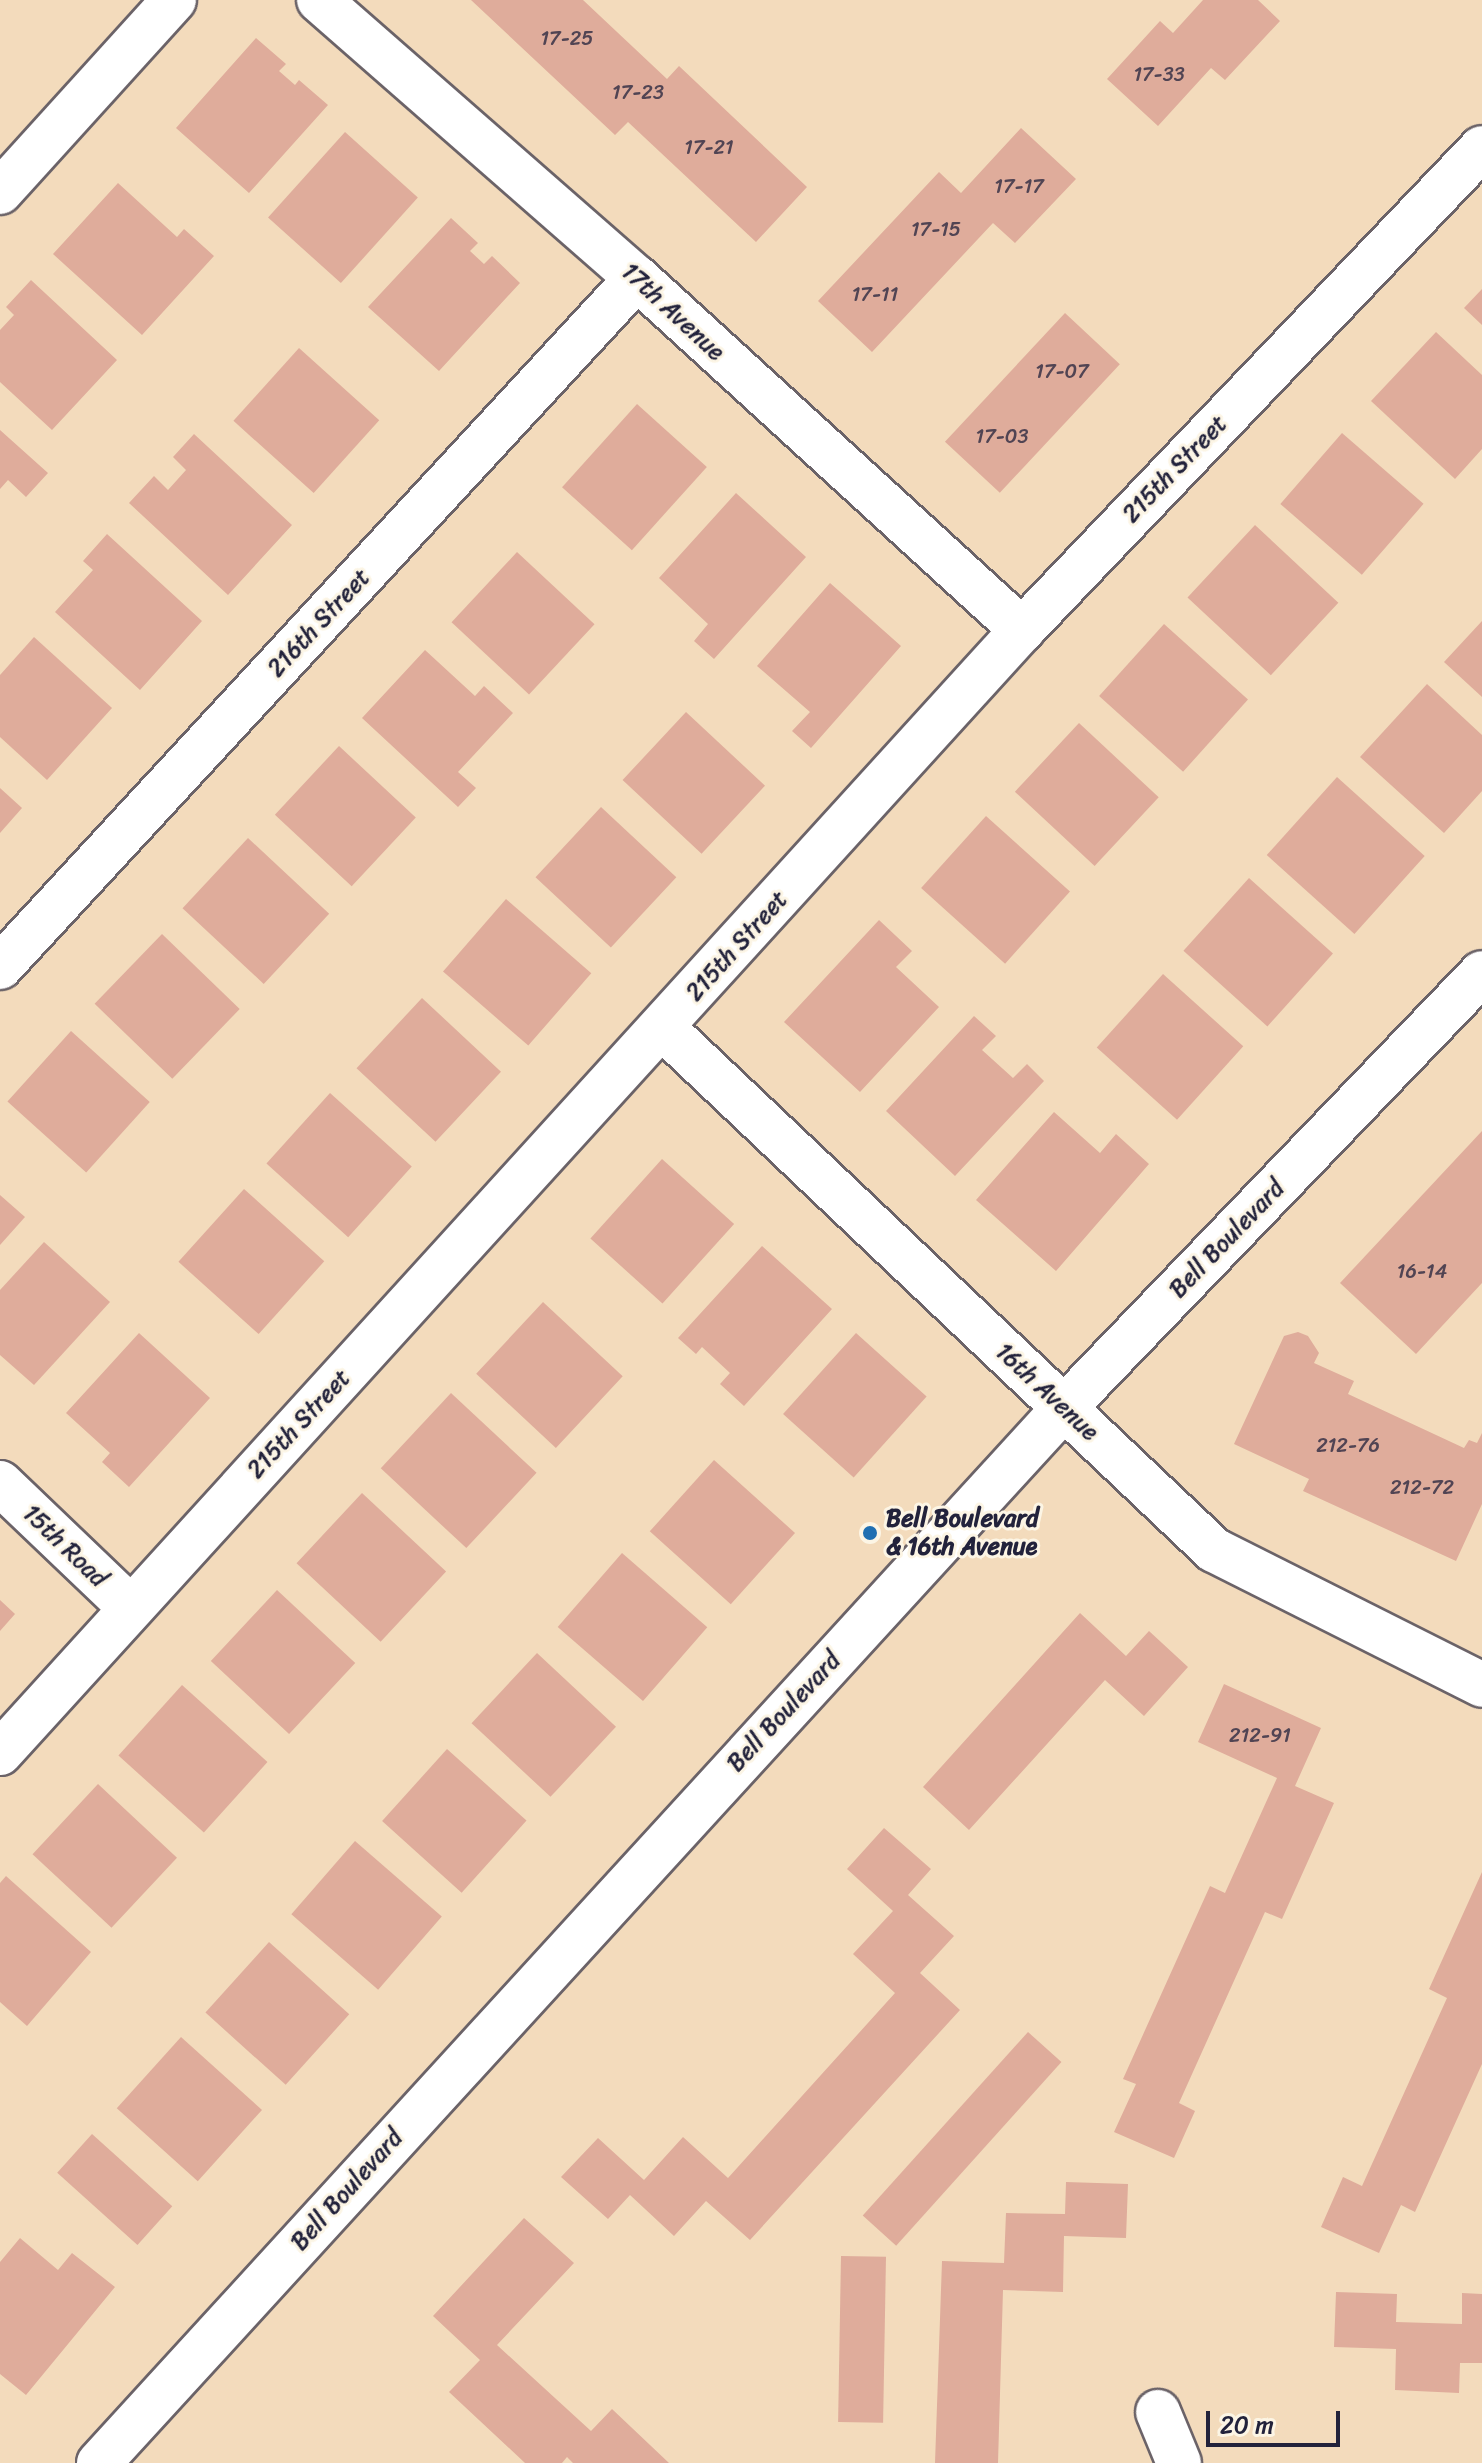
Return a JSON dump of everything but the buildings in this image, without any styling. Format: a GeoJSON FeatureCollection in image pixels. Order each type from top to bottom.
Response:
{"type":"FeatureCollection","features":[{"type":"Feature","properties":{"kind":"street"},"geometry":{"type":"LineString","coordinates":[[0,192],[174,0]]}},
{"type":"Feature","properties":{"kind":"street","name":"17th Avenue"},"geometry":{"type":"LineString","coordinates":[[319,0],[637,278],[1022,630]]}},
{"type":"Feature","properties":{"kind":"street","name":"215th Street"},"geometry":{"type":"LineString","coordinates":[[0,1753],[1022,630],[1482,148]]}},
{"type":"Feature","properties":{"kind":"street","name":"216th Street"},"geometry":{"type":"LineString","coordinates":[[0,967],[637,278]]}},
{"type":"Feature","properties":{"kind":"street","name":"Bell Boulevard"},"geometry":{"type":"LineString","coordinates":[[99,2463],[1064,1408],[1482,973]]}},
{"type":"Feature","properties":{"kind":"street","name":"16th Avenue"},"geometry":{"type":"LineString","coordinates":[[663,1028],[1214,1550],[1482,1685]]}},
{"type":"Feature","properties":{"kind":"street","name":"15th Road"},"geometry":{"type":"LineString","coordinates":[[0,1483],[131,1608]]}},
{"type":"Feature","properties":{"kind":"street"},"geometry":{"type":"LineString","coordinates":[[1158,2412],[1179,2463]]}},
{"type":"Feature","properties":{"kind":"place","name":"Bell Boulevard & 16th Avenue"},"geometry":{"type":"Point","coordinates":[870,1533]}}]}
